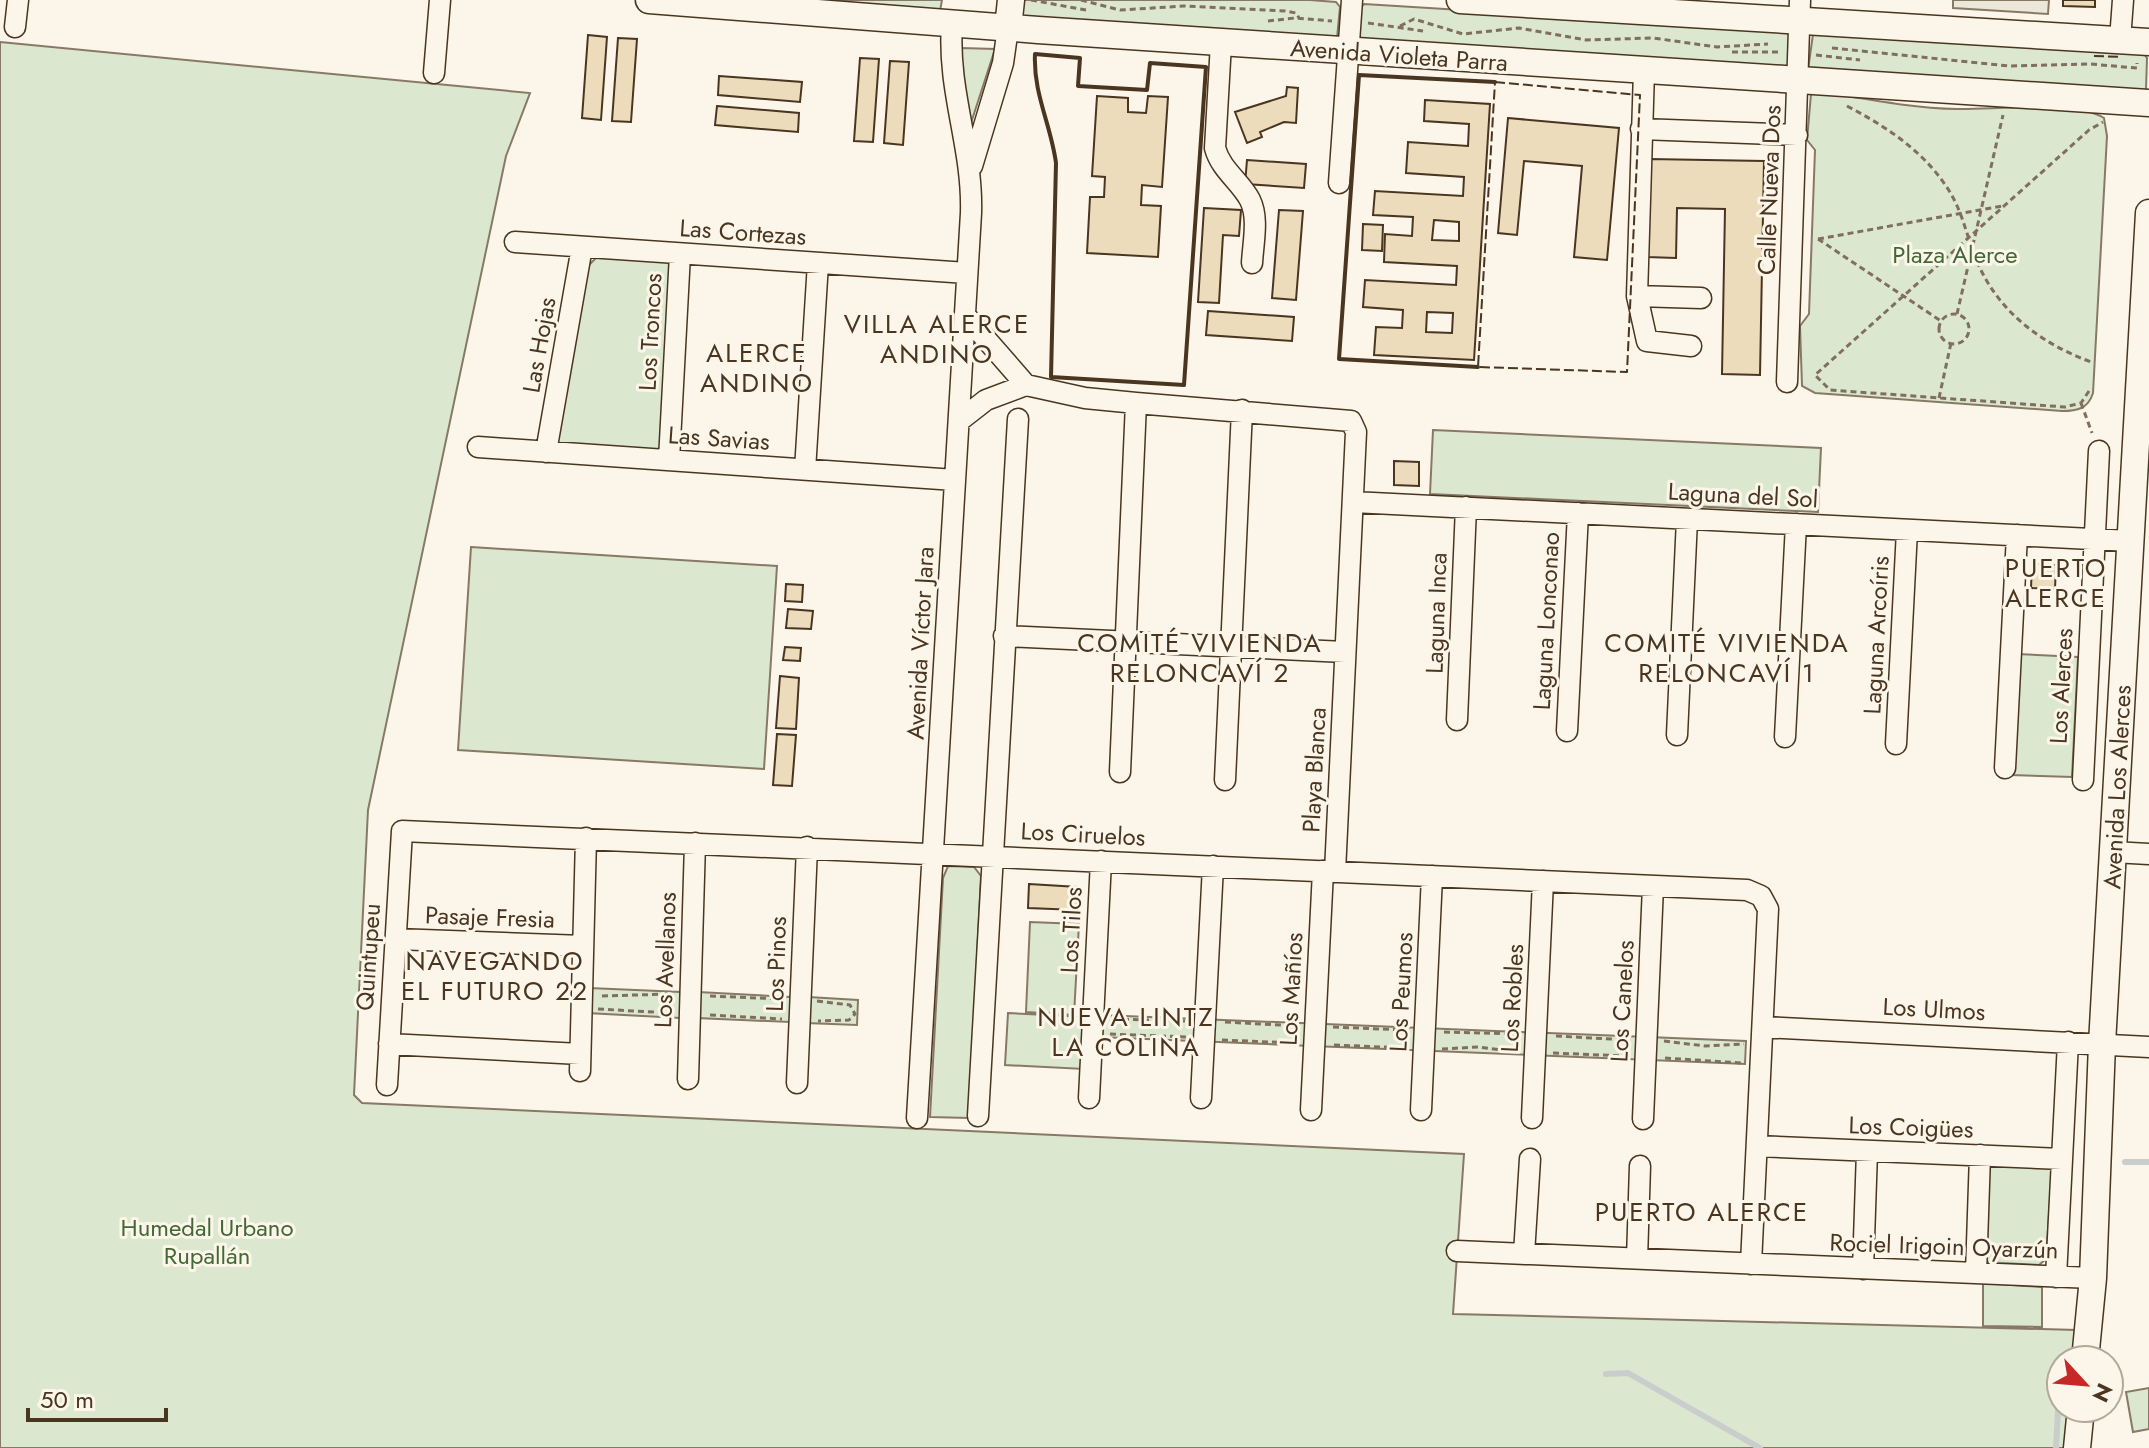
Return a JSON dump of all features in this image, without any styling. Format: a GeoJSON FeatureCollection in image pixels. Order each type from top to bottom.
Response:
{"type":"FeatureCollection","features":[{"type":"Feature","properties":{"kind":"main road","name":"Avenida Violeta Parra"},"geometry":{"type":"LineString","coordinates":[[649,0],[953,12],[1008,28],[2149,103]]}},
{"type":"Feature","properties":{"kind":"main road"},"geometry":{"type":"LineString","coordinates":[[1008,28],[1011,0]]}},
{"type":"Feature","properties":{"kind":"main road"},"geometry":{"type":"LineString","coordinates":[[1460,0],[1801,11],[2136,46]]}},
{"type":"Feature","properties":{"kind":"main road","name":"Avenida Los Alerces"},"geometry":{"type":"LineString","coordinates":[[2087,1344],[2093,1278],[2102,1044],[2149,213]]}},
{"type":"Feature","properties":{"kind":"main road"},"geometry":{"type":"LineString","coordinates":[[2077,1448],[2079,1424]]}},
{"type":"Feature","properties":{"kind":"street"},"geometry":{"type":"LineString","coordinates":[[15,27],[18,0]]}},
{"type":"Feature","properties":{"kind":"street"},"geometry":{"type":"LineString","coordinates":[[434,73],[440,0]]}},
{"type":"Feature","properties":{"kind":"street"},"geometry":{"type":"LineString","coordinates":[[1339,183],[1352,0]]}},
{"type":"Feature","properties":{"kind":"street"},"geometry":{"type":"LineString","coordinates":[[2123,0],[2136,46]]}},
{"type":"Feature","properties":{"kind":"street","name":"Calle Nueva Dos"},"geometry":{"type":"LineString","coordinates":[[1787,382],[1801,11]]}},
{"type":"Feature","properties":{"kind":"street","name":"Avenida Víctor Jara"},"geometry":{"type":"LineString","coordinates":[[917,1118],[967,273],[970,163],[952,83],[953,12]]}},
{"type":"Feature","properties":{"kind":"street","name":"Avenida Víctor Jara"},"geometry":{"type":"LineString","coordinates":[[970,163],[1003,63],[1008,28]]}},
{"type":"Feature","properties":{"kind":"street"},"geometry":{"type":"LineString","coordinates":[[1221,43],[1215,148],[1217,158],[1250,200],[1255,219],[1252,263]]}},
{"type":"Feature","properties":{"kind":"street"},"geometry":{"type":"LineString","coordinates":[[1644,71],[1637,296],[1647,341],[1691,346]]}},
{"type":"Feature","properties":{"kind":"street"},"geometry":{"type":"LineString","coordinates":[[1641,129],[1797,135]]}},
{"type":"Feature","properties":{"kind":"street","name":"Las Cortezas"},"geometry":{"type":"LineString","coordinates":[[515,242],[967,273]]}},
{"type":"Feature","properties":{"kind":"street","name":"Las Hojas"},"geometry":{"type":"LineString","coordinates":[[546,452],[582,247]]}},
{"type":"Feature","properties":{"kind":"street","name":"Los Troncos"},"geometry":{"type":"LineString","coordinates":[[669,460],[680,254]]}},
{"type":"Feature","properties":{"kind":"street"},"geometry":{"type":"LineString","coordinates":[[805,470],[818,263]]}},
{"type":"Feature","properties":{"kind":"street"},"geometry":{"type":"LineString","coordinates":[[1637,296],[1701,298]]}},
{"type":"Feature","properties":{"kind":"street"},"geometry":{"type":"LineString","coordinates":[[965,315],[1026,385]]}},
{"type":"Feature","properties":{"kind":"street"},"geometry":{"type":"LineString","coordinates":[[959,421],[986,400],[1026,385],[1085,398],[1242,410],[1225,780]]}},
{"type":"Feature","properties":{"kind":"street"},"geometry":{"type":"LineString","coordinates":[[1120,772],[1136,403]]}},
{"type":"Feature","properties":{"kind":"street","name":"Playa Blanca"},"geometry":{"type":"LineString","coordinates":[[1242,410],[1345,417],[1351,421],[1356,432],[1345,652],[1329,871]]}},
{"type":"Feature","properties":{"kind":"street"},"geometry":{"type":"LineString","coordinates":[[978,1116],[1018,419]]}},
{"type":"Feature","properties":{"kind":"street","name":"Las Savias"},"geometry":{"type":"LineString","coordinates":[[478,447],[955,480]]}},
{"type":"Feature","properties":{"kind":"street","name":"Los Alerces"},"geometry":{"type":"LineString","coordinates":[[2083,780],[2099,451]]}},
{"type":"Feature","properties":{"kind":"street","name":"Laguna del Sol"},"geometry":{"type":"LineString","coordinates":[[1353,502],[2131,541]]}},
{"type":"Feature","properties":{"kind":"street","name":"Laguna Inca"},"geometry":{"type":"LineString","coordinates":[[1457,720],[1466,507]]}},
{"type":"Feature","properties":{"kind":"street","name":"Laguna Lonconao"},"geometry":{"type":"LineString","coordinates":[[1567,731],[1578,513]]}},
{"type":"Feature","properties":{"kind":"street"},"geometry":{"type":"LineString","coordinates":[[1677,735],[1687,519]]}},
{"type":"Feature","properties":{"kind":"street"},"geometry":{"type":"LineString","coordinates":[[1785,737],[1796,524]]}},
{"type":"Feature","properties":{"kind":"street","name":"Laguna Arcoíris"},"geometry":{"type":"LineString","coordinates":[[1896,744],[1907,530]]}},
{"type":"Feature","properties":{"kind":"street"},"geometry":{"type":"LineString","coordinates":[[2005,768],[2017,535]]}},
{"type":"Feature","properties":{"kind":"street"},"geometry":{"type":"LineString","coordinates":[[1004,636],[1345,652]]}},
{"type":"Feature","properties":{"kind":"street","name":"Los Ciruelos"},"geometry":{"type":"LineString","coordinates":[[402,831],[1747,890],[1761,896],[1768,909],[1763,1027]]}},
{"type":"Feature","properties":{"kind":"street","name":"Quintupeu"},"geometry":{"type":"LineString","coordinates":[[387,1085],[402,831]]}},
{"type":"Feature","properties":{"kind":"street"},"geometry":{"type":"LineString","coordinates":[[389,1044],[580,1062],[586,838]]}},
{"type":"Feature","properties":{"kind":"street","name":"Los Avellanos"},"geometry":{"type":"LineString","coordinates":[[688,1079],[695,843]]}},
{"type":"Feature","properties":{"kind":"street","name":"Los Pinos"},"geometry":{"type":"LineString","coordinates":[[797,1083],[807,847]]}},
{"type":"Feature","properties":{"kind":"street"},"geometry":{"type":"LineString","coordinates":[[2113,852],[2149,854]]}},
{"type":"Feature","properties":{"kind":"street","name":"Los Tilos"},"geometry":{"type":"LineString","coordinates":[[1089,1098],[1101,861]]}},
{"type":"Feature","properties":{"kind":"street"},"geometry":{"type":"LineString","coordinates":[[1201,1098],[1213,866]]}},
{"type":"Feature","properties":{"kind":"street","name":"Los Mañíos"},"geometry":{"type":"LineString","coordinates":[[1311,1110],[1329,871]]}},
{"type":"Feature","properties":{"kind":"street","name":"Los Peumos"},"geometry":{"type":"LineString","coordinates":[[1421,1110],[1432,876]]}},
{"type":"Feature","properties":{"kind":"street","name":"Los Robles"},"geometry":{"type":"LineString","coordinates":[[1532,1118],[1543,881]]}},
{"type":"Feature","properties":{"kind":"street","name":"Los Canelos"},"geometry":{"type":"LineString","coordinates":[[1643,1119],[1653,886]]}},
{"type":"Feature","properties":{"kind":"street","name":"Pasaje Fresia"},"geometry":{"type":"LineString","coordinates":[[396,939],[583,946]]}},
{"type":"Feature","properties":{"kind":"street"},"geometry":{"type":"LineString","coordinates":[[1751,1264],[1763,1027]]}},
{"type":"Feature","properties":{"kind":"street","name":"Los Ulmos"},"geometry":{"type":"LineString","coordinates":[[1763,1027],[2149,1047]]}},
{"type":"Feature","properties":{"kind":"street"},"geometry":{"type":"LineString","coordinates":[[2056,1277],[2068,1042]]}},
{"type":"Feature","properties":{"kind":"street","name":"Los Coigües"},"geometry":{"type":"LineString","coordinates":[[1757,1146],[2062,1159]]}},
{"type":"Feature","properties":{"kind":"street"},"geometry":{"type":"LineString","coordinates":[[1863,1269],[1867,1151]]}},
{"type":"Feature","properties":{"kind":"street"},"geometry":{"type":"LineString","coordinates":[[1976,1273],[1980,1155]]}},
{"type":"Feature","properties":{"kind":"street"},"geometry":{"type":"LineString","coordinates":[[1524,1254],[1530,1159]]}},
{"type":"Feature","properties":{"kind":"street"},"geometry":{"type":"LineString","coordinates":[[1637,1259],[1640,1166]]}},
{"type":"Feature","properties":{"kind":"street","name":"Rociel Irigoin Oyarzún"},"geometry":{"type":"LineString","coordinates":[[1457,1251],[2093,1278]]}},
{"type":"Feature","properties":{"kind":"path"},"geometry":{"type":"LineString","coordinates":[[1081,0],[1120,10],[1184,6],[1285,11],[1296,13],[1299,18]]}},
{"type":"Feature","properties":{"kind":"path"},"geometry":{"type":"LineString","coordinates":[[1400,26],[1414,19],[1463,34],[1519,28],[1598,41],[1653,38],[1717,47],[1768,44]]}},
{"type":"Feature","properties":{"kind":"path"},"geometry":{"type":"LineString","coordinates":[[1832,48],[2009,66],[2090,64],[2137,68],[2136,46]]}},
{"type":"Feature","properties":{"kind":"path"},"geometry":{"type":"LineString","coordinates":[[1844,105],[1891,131],[1920,154],[1946,185],[1961,213],[1972,248],[1990,286],[2016,318],[2052,346],[2091,362]]}},
{"type":"Feature","properties":{"kind":"path"},"geometry":{"type":"LineString","coordinates":[[1957,314],[2003,115]]}},
{"type":"Feature","properties":{"kind":"path"},"geometry":{"type":"LineString","coordinates":[[2089,391],[2081,403],[2065,407],[1830,390],[1815,375],[2089,130],[2105,121]]}},
{"type":"Feature","properties":{"kind":"path"},"geometry":{"type":"LineString","coordinates":[[1941,321],[1818,239],[2006,205]]}},
{"type":"Feature","properties":{"kind":"path"},"geometry":{"type":"LineString","coordinates":[[1941,321],[1957,314]]}},
{"type":"Feature","properties":{"kind":"path"},"geometry":{"type":"LineString","coordinates":[[1941,321],[1941,335],[1951,343],[1961,342],[1969,332],[1968,322],[1957,314]]}},
{"type":"Feature","properties":{"kind":"path"},"geometry":{"type":"LineString","coordinates":[[1939,398],[1951,343]]}},
{"type":"Feature","properties":{"kind":"path"},"geometry":{"type":"LineString","coordinates":[[2081,403],[2099,451]]}},
{"type":"Feature","properties":{"kind":"path"},"geometry":{"type":"LineString","coordinates":[[582,1001],[690,1004],[800,1010],[850,1005],[855,1014],[849,1020],[800,1010],[582,1001]]}},
{"type":"Feature","properties":{"kind":"green space"},"geometry":{"type":"Polygon","coordinates":[[[773,0],[942,0],[940,11],[773,0]]]}},
{"type":"Feature","properties":{"kind":"green space"},"geometry":{"type":"Polygon","coordinates":[[[1021,0],[1310,0],[1336,2],[1340,7],[1337,38],[1022,18],[1021,0]]]}},
{"type":"Feature","properties":{"kind":"green space"},"geometry":{"type":"Polygon","coordinates":[[[1364,4],[1786,30],[1791,36],[1789,67],[1360,40],[1360,9],[1364,4]]]}},
{"type":"Feature","properties":{"kind":"green space"},"geometry":{"type":"Polygon","coordinates":[[[1813,34],[2144,54],[2147,58],[2146,90],[1808,70],[1813,34]]]}},
{"type":"Feature","properties":{"kind":"green space","name":"Humedal Urbano Rupallán"},"geometry":{"type":"Polygon","coordinates":[[[0,42],[530,93],[506,156],[368,810],[354,1095],[362,1103],[1464,1154],[1453,1314],[2077,1330],[2076,1344],[2045,1344],[2045,1424],[2068,1424],[2066,1448],[0,1448],[0,42]]]}},
{"type":"Feature","properties":{"kind":"green space"},"geometry":{"type":"Polygon","coordinates":[[[961,48],[995,49],[971,123],[962,95],[961,48]]]}},
{"type":"Feature","properties":{"kind":"green space","name":"Plaza Alerce"},"geometry":{"type":"Polygon","coordinates":[[[1822,92],[1940,108],[2074,109],[2104,118],[2107,136],[2093,393],[2085,406],[2062,411],[1815,393],[1802,386],[1800,326],[1809,314],[1815,150],[1807,140],[1811,94],[1822,92]]]}},
{"type":"Feature","properties":{"kind":"green space"},"geometry":{"type":"Polygon","coordinates":[[[597,257],[671,262],[661,450],[558,443],[556,438],[587,267],[597,257]]]}},
{"type":"Feature","properties":{"kind":"green space"},"geometry":{"type":"Polygon","coordinates":[[[1433,430],[1821,448],[1818,512],[1430,494],[1433,430]]]}},
{"type":"Feature","properties":{"kind":"green space"},"geometry":{"type":"Polygon","coordinates":[[[471,547],[777,566],[764,769],[458,750],[471,547]]]}},
{"type":"Feature","properties":{"kind":"green space"},"geometry":{"type":"Polygon","coordinates":[[[2016,654],[2078,657],[2072,777],[2010,775],[2016,654]]]}},
{"type":"Feature","properties":{"kind":"green space"},"geometry":{"type":"Polygon","coordinates":[[[948,866],[974,867],[981,876],[969,1118],[930,1117],[943,878],[948,866]]]}},
{"type":"Feature","properties":{"kind":"green space"},"geometry":{"type":"Polygon","coordinates":[[[1030,922],[1079,924],[1074,1015],[1026,1012],[1030,922]]]}},
{"type":"Feature","properties":{"kind":"green space"},"geometry":{"type":"Polygon","coordinates":[[[589,988],[681,992],[680,1018],[587,1013],[589,988]]]}},
{"type":"Feature","properties":{"kind":"green space"},"geometry":{"type":"Polygon","coordinates":[[[698,992],[791,997],[790,1022],[697,1018],[698,992]]]}},
{"type":"Feature","properties":{"kind":"green space"},"geometry":{"type":"Polygon","coordinates":[[[808,997],[858,1000],[857,1025],[806,1023],[808,997]]]}},
{"type":"Feature","properties":{"kind":"green space"},"geometry":{"type":"Polygon","coordinates":[[[1008,1013],[1087,1017],[1084,1069],[1005,1065],[1008,1013]]]}},
{"type":"Feature","properties":{"kind":"green space"},"geometry":{"type":"Polygon","coordinates":[[[1100,1015],[1746,1041],[1745,1064],[1099,1037],[1100,1015]]]}},
{"type":"Feature","properties":{"kind":"green space"},"geometry":{"type":"Polygon","coordinates":[[[2049,1163],[2052,1170],[2046,1259],[2039,1265],[1985,1262],[1988,1165],[2049,1163]]]}},
{"type":"Feature","properties":{"kind":"green space"},"geometry":{"type":"Polygon","coordinates":[[[1983,1283],[2042,1287],[2042,1327],[1983,1326],[1983,1283]]]}},
{"type":"Feature","properties":{"kind":"green space"},"geometry":{"type":"Polygon","coordinates":[[[2149,1388],[2149,1429],[2133,1432],[2126,1392],[2149,1388]]]}},
{"type":"Feature","properties":{"kind":"shaded area"},"geometry":{"type":"Polygon","coordinates":[[[1953,0],[2049,0],[2048,14],[1953,8],[1953,0]]]}},
{"type":"Feature","properties":{"kind":"building"},"geometry":{"type":"Polygon","coordinates":[[[2063,0],[2095,0],[2095,7],[2063,6],[2063,0]]]}},
{"type":"Feature","properties":{"kind":"building"},"geometry":{"type":"Polygon","coordinates":[[[588,35],[607,37],[601,120],[582,118],[588,35]]]}},
{"type":"Feature","properties":{"kind":"building"},"geometry":{"type":"Polygon","coordinates":[[[618,38],[637,39],[631,122],[612,121],[618,38]]]}},
{"type":"Feature","properties":{"kind":"building"},"geometry":{"type":"Polygon","coordinates":[[[860,58],[879,59],[873,142],[854,141],[860,58]]]}},
{"type":"Feature","properties":{"kind":"building"},"geometry":{"type":"Polygon","coordinates":[[[890,61],[909,62],[903,145],[884,143],[890,61]]]}},
{"type":"Feature","properties":{"kind":"building"},"geometry":{"type":"Polygon","coordinates":[[[719,76],[802,82],[800,102],[718,95],[719,76]]]}},
{"type":"Feature","properties":{"kind":"building"},"geometry":{"type":"Polygon","coordinates":[[[1287,87],[1298,88],[1296,123],[1284,122],[1260,132],[1262,137],[1247,143],[1235,112],[1286,96],[1287,87]]]}},
{"type":"Feature","properties":{"kind":"building"},"geometry":{"type":"Polygon","coordinates":[[[1097,96],[1128,98],[1128,112],[1146,113],[1148,96],[1168,97],[1162,187],[1142,185],[1141,205],[1161,206],[1158,257],[1087,253],[1090,197],[1104,197],[1105,177],[1092,176],[1097,96]]]}},
{"type":"Feature","properties":{"kind":"building"},"geometry":{"type":"Polygon","coordinates":[[[1425,100],[1490,104],[1474,360],[1374,355],[1376,327],[1402,328],[1403,310],[1363,307],[1365,280],[1456,285],[1457,266],[1384,262],[1385,234],[1412,236],[1413,217],[1373,215],[1375,191],[1463,196],[1464,177],[1406,173],[1408,142],[1468,146],[1469,124],[1424,121],[1425,100]],[[1434,220],[1432,240],[1459,241],[1459,222],[1434,220]],[[1427,312],[1426,332],[1452,333],[1453,313],[1427,312]]]}},
{"type":"Feature","properties":{"kind":"building"},"geometry":{"type":"Polygon","coordinates":[[[717,106],[799,113],[798,132],[715,125],[717,106]]]}},
{"type":"Feature","properties":{"kind":"building"},"geometry":{"type":"Polygon","coordinates":[[[1508,118],[1619,128],[1607,260],[1574,257],[1582,166],[1524,161],[1517,235],[1498,233],[1508,118]]]}},
{"type":"Feature","properties":{"kind":"building"},"geometry":{"type":"Polygon","coordinates":[[[1649,159],[1764,161],[1760,375],[1722,374],[1725,209],[1677,208],[1676,258],[1647,257],[1649,159]]]}},
{"type":"Feature","properties":{"kind":"building"},"geometry":{"type":"Polygon","coordinates":[[[1247,160],[1306,164],[1304,188],[1245,184],[1247,160]]]}},
{"type":"Feature","properties":{"kind":"building"},"geometry":{"type":"Polygon","coordinates":[[[1204,208],[1241,210],[1239,236],[1223,235],[1219,303],[1198,302],[1204,208]]]}},
{"type":"Feature","properties":{"kind":"building"},"geometry":{"type":"Polygon","coordinates":[[[1279,210],[1303,211],[1296,300],[1272,298],[1279,210]]]}},
{"type":"Feature","properties":{"kind":"building"},"geometry":{"type":"Polygon","coordinates":[[[1363,224],[1383,225],[1382,251],[1362,250],[1363,224]]]}},
{"type":"Feature","properties":{"kind":"building"},"geometry":{"type":"Polygon","coordinates":[[[1208,311],[1294,317],[1292,341],[1206,335],[1208,311]]]}},
{"type":"Feature","properties":{"kind":"building"},"geometry":{"type":"Polygon","coordinates":[[[1394,461],[1419,462],[1419,486],[1394,485],[1394,461]]]}},
{"type":"Feature","properties":{"kind":"building"},"geometry":{"type":"Polygon","coordinates":[[[2032,564],[2056,565],[2055,589],[2031,588],[2032,564]]]}},
{"type":"Feature","properties":{"kind":"building"},"geometry":{"type":"Polygon","coordinates":[[[786,584],[803,585],[802,602],[785,601],[786,584]]]}},
{"type":"Feature","properties":{"kind":"building"},"geometry":{"type":"Polygon","coordinates":[[[788,609],[813,611],[811,629],[786,628],[788,609]]]}},
{"type":"Feature","properties":{"kind":"building"},"geometry":{"type":"Polygon","coordinates":[[[785,647],[801,648],[800,661],[783,660],[785,647]]]}},
{"type":"Feature","properties":{"kind":"building"},"geometry":{"type":"Polygon","coordinates":[[[780,676],[799,678],[796,729],[776,728],[780,676]]]}},
{"type":"Feature","properties":{"kind":"building"},"geometry":{"type":"Polygon","coordinates":[[[777,734],[796,735],[792,786],[773,785],[777,734]]]}},
{"type":"Feature","properties":{"kind":"building"},"geometry":{"type":"Polygon","coordinates":[[[1029,884],[1078,887],[1077,910],[1028,908],[1029,884]]]}},
{"type":"Feature","properties":{"kind":"waterway"},"geometry":{"type":"LineString","coordinates":[[2125,1162],[2149,1162]]}},
{"type":"Feature","properties":{"kind":"waterway"},"geometry":{"type":"LineString","coordinates":[[1606,1374],[1628,1373],[1760,1448]]}},
{"type":"Feature","properties":{"kind":"waterway"},"geometry":{"type":"LineString","coordinates":[[2056,1448],[2057,1424]]}},
{"type":"Feature","properties":{"kind":"fence"},"geometry":{"type":"LineString","coordinates":[[2094,56],[2122,57]]}},
{"type":"Feature","properties":{"kind":"fence"},"geometry":{"type":"LineString","coordinates":[[1495,82],[1640,95],[1627,372],[1478,367],[1495,82]]}},
{"type":"Feature","properties":{"kind":"wall"},"geometry":{"type":"LineString","coordinates":[[1035,54],[1080,58],[1078,86],[1147,90],[1150,63],[1206,67],[1184,385],[1051,377],[1056,163],[1039,96],[1035,54]]}},
{"type":"Feature","properties":{"kind":"wall"},"geometry":{"type":"LineString","coordinates":[[1478,367],[1339,359],[1359,75],[1495,82]]}},
{"type":"Feature","properties":{"kind":"district","name":"VILLA ALERCE ANDINO"},"geometry":{"type":"Point","coordinates":[937,339]}},
{"type":"Feature","properties":{"kind":"district","name":"ALERCE ANDINO"},"geometry":{"type":"Point","coordinates":[757,368]}},
{"type":"Feature","properties":{"kind":"district","name":"PUERTO ALERCE"},"geometry":{"type":"Point","coordinates":[2056,583]}},
{"type":"Feature","properties":{"kind":"district","name":"COMITÉ VIVIENDA RELONCAVÍ 2"},"geometry":{"type":"Point","coordinates":[1200,658]}},
{"type":"Feature","properties":{"kind":"district","name":"COMITÉ VIVIENDA RELONCAVÍ 1"},"geometry":{"type":"Point","coordinates":[1727,658]}},
{"type":"Feature","properties":{"kind":"district","name":"NAVEGANDO EL FUTURO 22"},"geometry":{"type":"Point","coordinates":[495,976]}},
{"type":"Feature","properties":{"kind":"district","name":"NUEVA LINTZ LA COLINA"},"geometry":{"type":"Point","coordinates":[1126,1032]}},
{"type":"Feature","properties":{"kind":"district","name":"PUERTO ALERCE"},"geometry":{"type":"Point","coordinates":[1702,1212]}}]}
